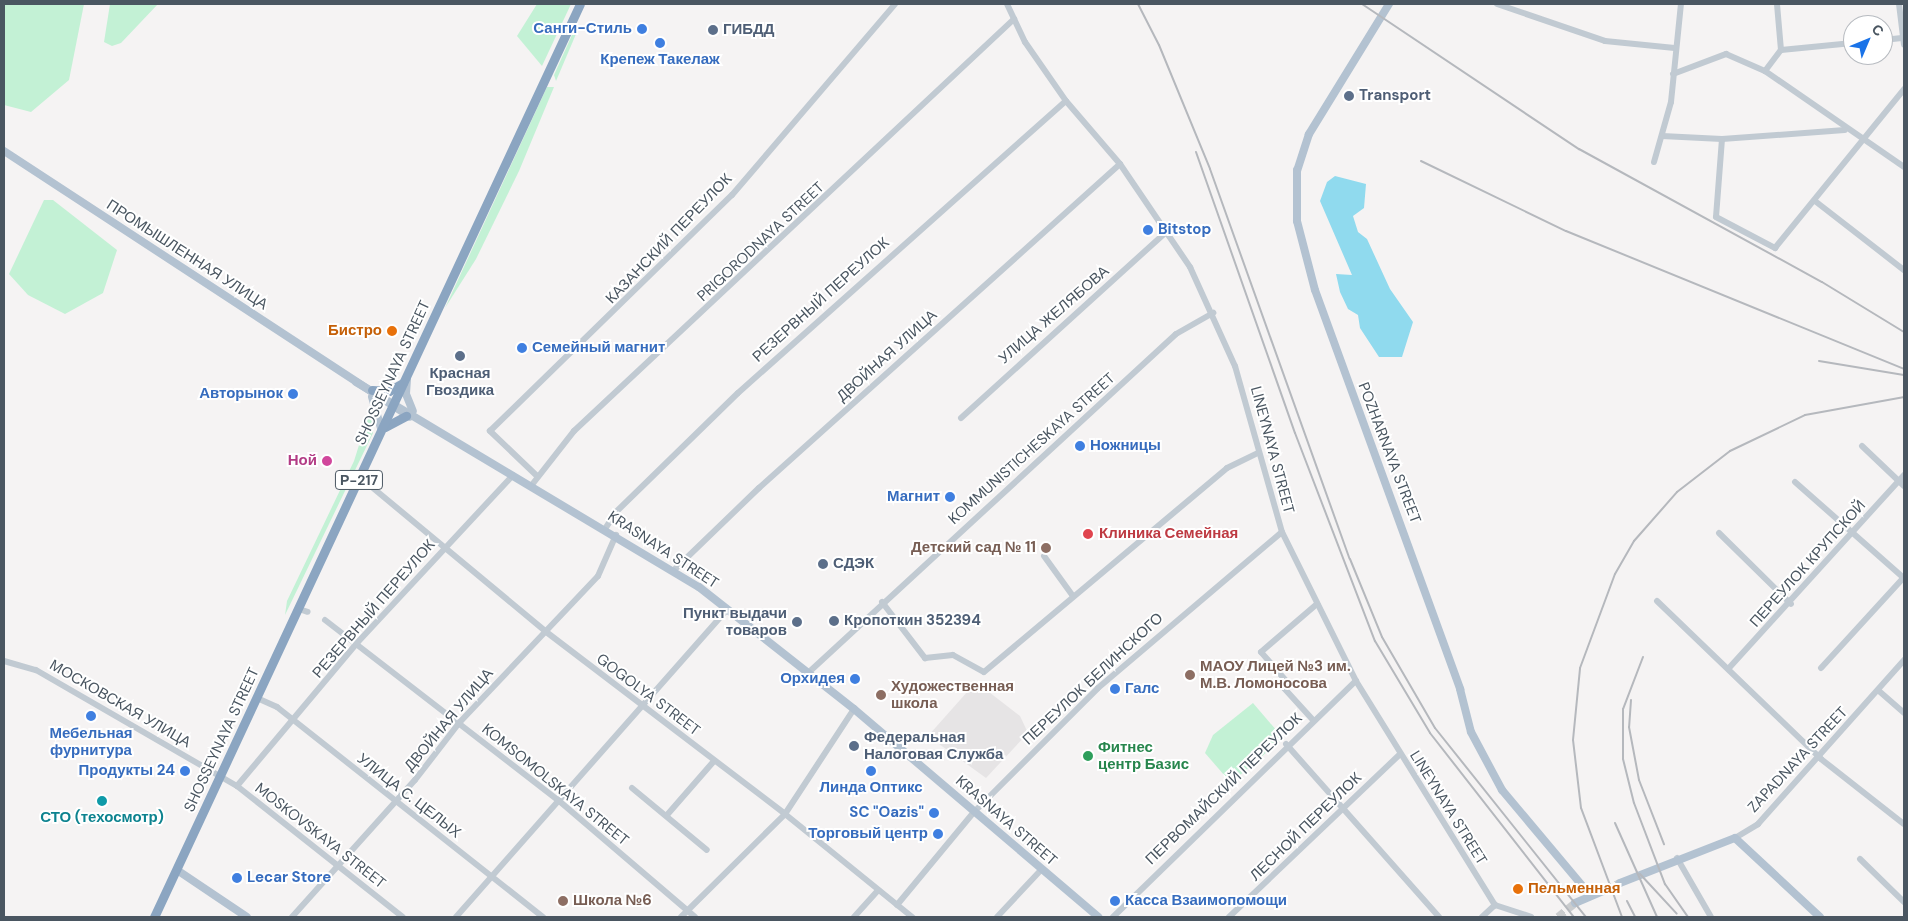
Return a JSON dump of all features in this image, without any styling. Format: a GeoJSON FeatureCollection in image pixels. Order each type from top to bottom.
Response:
{"type":"FeatureCollection","features":[{"type":"Feature","properties":{"kind":"highway","name":"SHOSSEYNAYA STREET"},"geometry":{"type":"LineString","coordinates":[[154,917],[257,698],[303,610],[381,430],[408,377],[580,4]]}},
{"type":"Feature","properties":{"kind":"highway"},"geometry":{"type":"LineString","coordinates":[[371,392],[389,391],[408,377]]}},
{"type":"Feature","properties":{"kind":"highway"},"geometry":{"type":"LineString","coordinates":[[381,430],[410,415]]}},
{"type":"Feature","properties":{"kind":"main road","name":"POZHARNAYA STREET"},"geometry":{"type":"LineString","coordinates":[[1389,4],[1308,134],[1297,170],[1297,220],[1315,290],[1460,689],[1471,732],[1502,790],[1590,895]]}},
{"type":"Feature","properties":{"kind":"main road","name":"ПРОМЫШЛЕННАЯ УЛИЦА"},"geometry":{"type":"LineString","coordinates":[[4,151],[356,382]]}},
{"type":"Feature","properties":{"kind":"main road"},"geometry":{"type":"LineString","coordinates":[[408,377],[406,394],[410,415]]}},
{"type":"Feature","properties":{"kind":"main road","name":"KRASNAYA STREET"},"geometry":{"type":"LineString","coordinates":[[356,382],[674,570],[854,708],[1098,917]]}},
{"type":"Feature","properties":{"kind":"main road"},"geometry":{"type":"LineString","coordinates":[[371,392],[379,410],[381,430]]}},
{"type":"Feature","properties":{"kind":"main road"},"geometry":{"type":"LineString","coordinates":[[1735,838],[1820,917]]}},
{"type":"Feature","properties":{"kind":"main road","name":"ZAPADNAYA STREET"},"geometry":{"type":"LineString","coordinates":[[1620,883],[1677,858],[1735,838]]}},
{"type":"Feature","properties":{"kind":"main road"},"geometry":{"type":"LineString","coordinates":[[177,870],[247,917]]}},
{"type":"Feature","properties":{"kind":"main road"},"geometry":{"type":"LineString","coordinates":[[1575,903],[1605,890]]}},
{"type":"Feature","properties":{"kind":"street","name":"КАЗАНСКИЙ ПЕРЕУЛОК"},"geometry":{"type":"LineString","coordinates":[[536,476],[490,431],[732,195],[895,4]]}},
{"type":"Feature","properties":{"kind":"street","name":"LINEYNAYA STREET"},"geometry":{"type":"LineString","coordinates":[[1007,4],[1014,19],[1066,101],[1120,164],[1190,267],[1213,313],[1250,411],[1258,454],[1282,532],[1356,682],[1495,905]]}},
{"type":"Feature","properties":{"kind":"street"},"geometry":{"type":"LineString","coordinates":[[1498,4],[1605,41],[1676,48]]}},
{"type":"Feature","properties":{"kind":"street"},"geometry":{"type":"LineString","coordinates":[[1654,162],[1662,136],[1673,74],[1681,4]]}},
{"type":"Feature","properties":{"kind":"street"},"geometry":{"type":"LineString","coordinates":[[1765,71],[1780,50],[1777,4]]}},
{"type":"Feature","properties":{"kind":"street"},"geometry":{"type":"LineString","coordinates":[[1899,4],[1903,41]]}},
{"type":"Feature","properties":{"kind":"street","name":"PRIGORODNAYA STREET"},"geometry":{"type":"LineString","coordinates":[[531,486],[536,476],[574,431],[1014,19]]}},
{"type":"Feature","properties":{"kind":"street"},"geometry":{"type":"LineString","coordinates":[[1780,50],[1843,44]]}},
{"type":"Feature","properties":{"kind":"street"},"geometry":{"type":"LineString","coordinates":[[1673,74],[1726,54],[1765,71],[1845,130],[1866,137],[1904,167]]}},
{"type":"Feature","properties":{"kind":"street"},"geometry":{"type":"LineString","coordinates":[[1722,139],[1716,217],[1775,248],[1904,89]]}},
{"type":"Feature","properties":{"kind":"street","name":"РЕЗЕРВНЫЙ ПЕРЕУЛОК"},"geometry":{"type":"LineString","coordinates":[[605,529],[616,512],[738,393],[1066,101]]}},
{"type":"Feature","properties":{"kind":"street"},"geometry":{"type":"LineString","coordinates":[[1662,136],[1722,139],[1845,130]]}},
{"type":"Feature","properties":{"kind":"street","name":"ДВОЙНАЯ УЛИЦА"},"geometry":{"type":"LineString","coordinates":[[674,570],[1120,164]]}},
{"type":"Feature","properties":{"kind":"street"},"geometry":{"type":"LineString","coordinates":[[1815,201],[1904,270]]}},
{"type":"Feature","properties":{"kind":"street","name":"УЛИЦА ЖЕЛЯБОВА"},"geometry":{"type":"LineString","coordinates":[[961,418],[1166,232]]}},
{"type":"Feature","properties":{"kind":"street","name":"KOMMUNISTICHESKAYA STREET"},"geometry":{"type":"LineString","coordinates":[[808,674],[882,602],[1176,334],[1213,313]]}},
{"type":"Feature","properties":{"kind":"street"},"geometry":{"type":"LineString","coordinates":[[1862,446],[1902,484]]}},
{"type":"Feature","properties":{"kind":"street"},"geometry":{"type":"LineString","coordinates":[[882,602],[926,658],[953,655],[984,672],[1227,468],[1258,454]]}},
{"type":"Feature","properties":{"kind":"street","name":"РЕЗЕРВНЫЙ ПЕРЕУЛОК"},"geometry":{"type":"LineString","coordinates":[[238,786],[295,721],[357,643],[513,476]]}},
{"type":"Feature","properties":{"kind":"street","name":"ПЕРЕУЛОК КРУПСКОЙ"},"geometry":{"type":"LineString","coordinates":[[1728,668],[1791,604],[1902,484],[1904,476]]}},
{"type":"Feature","properties":{"kind":"street"},"geometry":{"type":"LineString","coordinates":[[1795,482],[1904,578],[1821,668]]}},
{"type":"Feature","properties":{"kind":"street","name":"GOGOLYA STREET"},"geometry":{"type":"LineString","coordinates":[[373,488],[544,631],[641,707],[785,814],[912,917]]}},
{"type":"Feature","properties":{"kind":"street","name":"ПЕРЕУЛОК БЕЛИНСКОГО"},"geometry":{"type":"LineString","coordinates":[[896,905],[974,812],[1111,676],[1282,532]]}},
{"type":"Feature","properties":{"kind":"street"},"geometry":{"type":"LineString","coordinates":[[1719,533],[1791,604]]}},
{"type":"Feature","properties":{"kind":"street","name":"ДВОЙНАЯ УЛИЦА"},"geometry":{"type":"LineString","coordinates":[[292,917],[394,801],[459,723],[598,576],[616,535]]}},
{"type":"Feature","properties":{"kind":"street"},"geometry":{"type":"LineString","coordinates":[[1044,556],[1073,596]]}},
{"type":"Feature","properties":{"kind":"street"},"geometry":{"type":"LineString","coordinates":[[1657,601],[1821,759],[1904,824]]}},
{"type":"Feature","properties":{"kind":"street"},"geometry":{"type":"LineString","coordinates":[[1313,720],[1284,688],[1288,683],[1261,652],[1318,604]]}},
{"type":"Feature","properties":{"kind":"street"},"geometry":{"type":"LineString","coordinates":[[456,917],[728,610]]}},
{"type":"Feature","properties":{"kind":"street","name":"KOMSOMOLSKAYA STREET"},"geometry":{"type":"LineString","coordinates":[[325,620],[558,800],[695,917]]}},
{"type":"Feature","properties":{"kind":"street","name":"ZAPADNAYA STREET"},"geometry":{"type":"LineString","coordinates":[[1735,838],[1758,824],[1821,759],[1904,660]]}},
{"type":"Feature","properties":{"kind":"street","name":"МОСКОВСКАЯ УЛИЦА"},"geometry":{"type":"LineString","coordinates":[[4,661],[36,670],[221,776]]}},
{"type":"Feature","properties":{"kind":"street","name":"ПЕРВОМАЙСКИЙ ПЕРЕУЛОК"},"geometry":{"type":"LineString","coordinates":[[1113,917],[1286,744],[1356,682]]}},
{"type":"Feature","properties":{"kind":"street"},"geometry":{"type":"LineString","coordinates":[[1879,690],[1904,713]]}},
{"type":"Feature","properties":{"kind":"street","name":"УЛИЦА С. ЦЕЛЫХ"},"geometry":{"type":"LineString","coordinates":[[257,698],[295,721],[543,917]]}},
{"type":"Feature","properties":{"kind":"street"},"geometry":{"type":"LineString","coordinates":[[681,917],[785,814],[854,708]]}},
{"type":"Feature","properties":{"kind":"street"},"geometry":{"type":"LineString","coordinates":[[1286,744],[1439,917]]}},
{"type":"Feature","properties":{"kind":"street","name":"ЛЕСНОЙ ПЕРЕУЛОК"},"geometry":{"type":"LineString","coordinates":[[1229,917],[1400,754]]}},
{"type":"Feature","properties":{"kind":"street"},"geometry":{"type":"LineString","coordinates":[[667,815],[714,761]]}},
{"type":"Feature","properties":{"kind":"street","name":"MOSKOVSKAYA STREET"},"geometry":{"type":"LineString","coordinates":[[221,776],[238,786],[403,917]]}},
{"type":"Feature","properties":{"kind":"street"},"geometry":{"type":"LineString","coordinates":[[632,788],[707,850]]}},
{"type":"Feature","properties":{"kind":"street"},"geometry":{"type":"LineString","coordinates":[[1677,858],[1711,917]]}},
{"type":"Feature","properties":{"kind":"street"},"geometry":{"type":"LineString","coordinates":[[1860,859],[1904,902]]}},
{"type":"Feature","properties":{"kind":"street"},"geometry":{"type":"LineString","coordinates":[[997,917],[1041,870]]}},
{"type":"Feature","properties":{"kind":"street"},"geometry":{"type":"LineString","coordinates":[[854,917],[878,890]]}},
{"type":"Feature","properties":{"kind":"street"},"geometry":{"type":"LineString","coordinates":[[1482,917],[1495,905],[1531,917]]}},
{"type":"Feature","properties":{"kind":"shaded area"},"geometry":{"type":"Polygon","coordinates":[[[976,682],[1020,716],[1028,733],[986,778],[928,736],[976,682]]]}},
{"type":"Feature","properties":{"kind":"green space"},"geometry":{"type":"Polygon","coordinates":[[[4,4],[84,4],[69,80],[31,112],[4,105],[4,4]]]}},
{"type":"Feature","properties":{"kind":"green space"},"geometry":{"type":"Polygon","coordinates":[[[110,4],[158,4],[121,43],[112,46],[104,42],[110,4]]]}},
{"type":"Feature","properties":{"kind":"green space"},"geometry":{"type":"Polygon","coordinates":[[[537,4],[571,4],[542,66],[517,36],[537,4]]]}},
{"type":"Feature","properties":{"kind":"green space"},"geometry":{"type":"Polygon","coordinates":[[[576,26],[579,27],[556,81],[554,75],[576,26]]]}},
{"type":"Feature","properties":{"kind":"green space"},"geometry":{"type":"Polygon","coordinates":[[[547,87],[554,87],[519,171],[476,259],[445,308],[547,87]]]}},
{"type":"Feature","properties":{"kind":"green space"},"geometry":{"type":"Polygon","coordinates":[[[44,200],[53,200],[117,250],[103,293],[65,314],[28,295],[9,274],[44,200]]]}},
{"type":"Feature","properties":{"kind":"green space"},"geometry":{"type":"Polygon","coordinates":[[[371,407],[373,433],[285,615],[287,601],[354,461],[371,407]]]}},
{"type":"Feature","properties":{"kind":"green space"},"geometry":{"type":"Polygon","coordinates":[[[1253,703],[1283,738],[1231,783],[1205,753],[1213,735],[1253,703]]]}},
{"type":"Feature","properties":{"kind":"water"},"geometry":{"type":"Polygon","coordinates":[[[1335,176],[1366,184],[1364,208],[1353,216],[1358,232],[1367,239],[1390,289],[1413,322],[1402,357],[1379,357],[1360,328],[1358,315],[1348,309],[1340,292],[1336,274],[1352,275],[1320,201],[1327,182],[1335,176]]]}},
{"type":"Feature","properties":{"kind":"tunnel"},"geometry":{"type":"LineString","coordinates":[[1605,890],[1620,883]]}},
{"type":"Feature","properties":{"kind":"tunnel"},"geometry":{"type":"LineString","coordinates":[[1558,917],[1575,903]]}},
{"type":"Feature","properties":{"kind":"railway"},"geometry":{"type":"LineString","coordinates":[[1138,4],[1159,45],[1210,169],[1350,559],[1382,637],[1435,728],[1586,917]]}},
{"type":"Feature","properties":{"kind":"railway"},"geometry":{"type":"LineString","coordinates":[[1362,4],[1579,149],[1822,282],[1904,332]]}},
{"type":"Feature","properties":{"kind":"railway"},"geometry":{"type":"LineString","coordinates":[[1196,152],[1295,433],[1375,641],[1430,733],[1574,917]]}},
{"type":"Feature","properties":{"kind":"railway"},"geometry":{"type":"LineString","coordinates":[[1421,161],[1566,231],[1904,369]]}},
{"type":"Feature","properties":{"kind":"railway"},"geometry":{"type":"LineString","coordinates":[[1819,361],[1904,375]]}},
{"type":"Feature","properties":{"kind":"railway"},"geometry":{"type":"LineString","coordinates":[[1622,917],[1581,808],[1573,740],[1580,668],[1615,574],[1634,541],[1677,492],[1730,451],[1805,415],[1904,397]]}},
{"type":"Feature","properties":{"kind":"railway"},"geometry":{"type":"LineString","coordinates":[[1643,657],[1623,709],[1623,759],[1634,803],[1665,884],[1688,917]]}},
{"type":"Feature","properties":{"kind":"railway"},"geometry":{"type":"LineString","coordinates":[[1631,700],[1629,727],[1639,780],[1664,844]]}},
{"type":"Feature","properties":{"kind":"railway"},"geometry":{"type":"LineString","coordinates":[[1615,823],[1657,917]]}},
{"type":"Feature","properties":{"kind":"railway"},"geometry":{"type":"LineString","coordinates":[[1640,874],[1677,914]]}},
{"type":"Feature","properties":{"kind":"railway"},"geometry":{"type":"LineString","coordinates":[[1627,901],[1635,917]]}},
{"type":"Feature","properties":{"kind":"place","name":"Санги-Стиль"},"geometry":{"type":"Point","coordinates":[642,29]}},
{"type":"Feature","properties":{"kind":"place","name":"ГИБДД"},"geometry":{"type":"Point","coordinates":[713,30]}},
{"type":"Feature","properties":{"kind":"place","name":"Крепеж Такелаж"},"geometry":{"type":"Point","coordinates":[660,43]}},
{"type":"Feature","properties":{"kind":"place","name":"Transport"},"geometry":{"type":"Point","coordinates":[1349,96]}},
{"type":"Feature","properties":{"kind":"place","name":"Bitstop"},"geometry":{"type":"Point","coordinates":[1148,230]}},
{"type":"Feature","properties":{"kind":"place","name":"Бистро"},"geometry":{"type":"Point","coordinates":[392,331]}},
{"type":"Feature","properties":{"kind":"place","name":"Семейный магнит"},"geometry":{"type":"Point","coordinates":[522,348]}},
{"type":"Feature","properties":{"kind":"place","name":"Красная Гвоздика"},"geometry":{"type":"Point","coordinates":[460,356]}},
{"type":"Feature","properties":{"kind":"place","name":"Авторынок"},"geometry":{"type":"Point","coordinates":[293,394]}},
{"type":"Feature","properties":{"kind":"place","name":"Ножницы"},"geometry":{"type":"Point","coordinates":[1080,446]}},
{"type":"Feature","properties":{"kind":"place","name":"Ной"},"geometry":{"type":"Point","coordinates":[327,461]}},
{"type":"Feature","properties":{"kind":"place","name":"Магнит"},"geometry":{"type":"Point","coordinates":[950,497]}},
{"type":"Feature","properties":{"kind":"place","name":"Клиника Семейная"},"geometry":{"type":"Point","coordinates":[1088,534]}},
{"type":"Feature","properties":{"kind":"place","name":"Детский сад № 11"},"geometry":{"type":"Point","coordinates":[1046,548]}},
{"type":"Feature","properties":{"kind":"place","name":"СДЭК"},"geometry":{"type":"Point","coordinates":[823,564]}},
{"type":"Feature","properties":{"kind":"place","name":"Кропоткин 352394"},"geometry":{"type":"Point","coordinates":[834,621]}},
{"type":"Feature","properties":{"kind":"place","name":"Пункт выдачи товаров"},"geometry":{"type":"Point","coordinates":[797,622]}},
{"type":"Feature","properties":{"kind":"place","name":"МАОУ Лицей №3 им. М.В. Ломоносова"},"geometry":{"type":"Point","coordinates":[1190,675]}},
{"type":"Feature","properties":{"kind":"place","name":"Орхидея"},"geometry":{"type":"Point","coordinates":[855,679]}},
{"type":"Feature","properties":{"kind":"place","name":"Галс"},"geometry":{"type":"Point","coordinates":[1115,689]}},
{"type":"Feature","properties":{"kind":"place","name":"Художественная школа"},"geometry":{"type":"Point","coordinates":[881,695]}},
{"type":"Feature","properties":{"kind":"place","name":"Мебельная фурнитура"},"geometry":{"type":"Point","coordinates":[91,716]}},
{"type":"Feature","properties":{"kind":"place","name":"Федеральная Налоговая Служба"},"geometry":{"type":"Point","coordinates":[854,746]}},
{"type":"Feature","properties":{"kind":"place","name":"Фитнес центр Базис"},"geometry":{"type":"Point","coordinates":[1088,756]}},
{"type":"Feature","properties":{"kind":"place","name":"Продукты 24"},"geometry":{"type":"Point","coordinates":[185,771]}},
{"type":"Feature","properties":{"kind":"place","name":"Линда Оптикс"},"geometry":{"type":"Point","coordinates":[871,771]}},
{"type":"Feature","properties":{"kind":"place","name":"СТО (техосмотр)"},"geometry":{"type":"Point","coordinates":[102,801]}},
{"type":"Feature","properties":{"kind":"place","name":"SC \"Oazis\""},"geometry":{"type":"Point","coordinates":[934,813]}},
{"type":"Feature","properties":{"kind":"place","name":"Торговый центр"},"geometry":{"type":"Point","coordinates":[938,834]}},
{"type":"Feature","properties":{"kind":"place","name":"Lecar Store"},"geometry":{"type":"Point","coordinates":[237,878]}},
{"type":"Feature","properties":{"kind":"place","name":"Пельменная"},"geometry":{"type":"Point","coordinates":[1518,889]}},
{"type":"Feature","properties":{"kind":"place","name":"Школа №6"},"geometry":{"type":"Point","coordinates":[563,901]}},
{"type":"Feature","properties":{"kind":"place","name":"Касса Взаимопомощи"},"geometry":{"type":"Point","coordinates":[1115,901]}}]}
